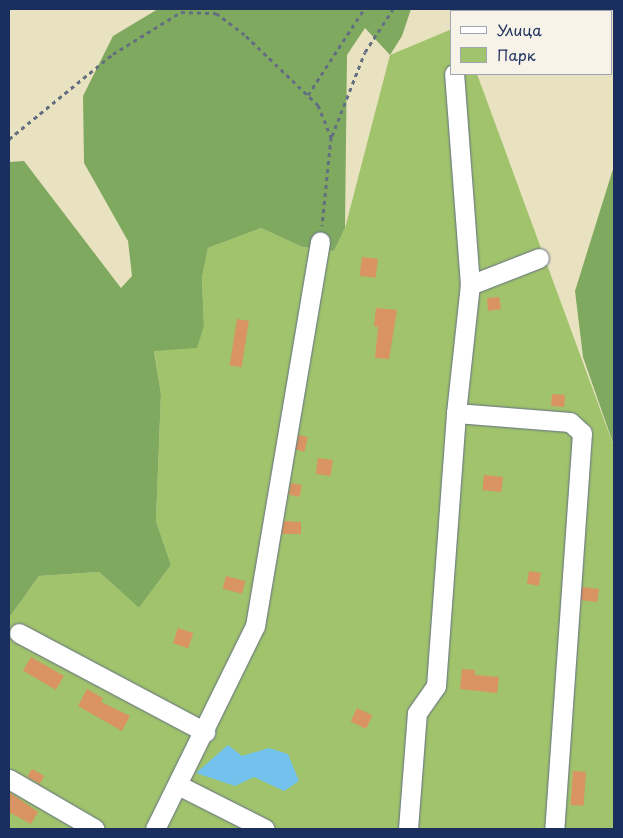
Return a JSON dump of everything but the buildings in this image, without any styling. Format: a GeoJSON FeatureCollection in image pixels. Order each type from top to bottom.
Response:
{"type":"FeatureCollection","features":[{"type":"Feature","properties":{"kind":"street"},"geometry":{"type":"LineString","coordinates":[[408,829],[417,713],[436,686],[456,413],[470,285],[454,75]]}},
{"type":"Feature","properties":{"kind":"street"},"geometry":{"type":"LineString","coordinates":[[155,829],[205,732],[255,626],[320,242]]}},
{"type":"Feature","properties":{"kind":"street"},"geometry":{"type":"LineString","coordinates":[[470,285],[539,258]]}},
{"type":"Feature","properties":{"kind":"street"},"geometry":{"type":"LineString","coordinates":[[456,413],[570,422],[578,427],[583,440],[554,829]]}},
{"type":"Feature","properties":{"kind":"street"},"geometry":{"type":"LineString","coordinates":[[19,633],[205,732]]}},
{"type":"Feature","properties":{"kind":"street"},"geometry":{"type":"LineString","coordinates":[[9,779],[96,829]]}},
{"type":"Feature","properties":{"kind":"street"},"geometry":{"type":"LineString","coordinates":[[178,786],[265,829]]}},
{"type":"Feature","properties":{"kind":"path"},"geometry":{"type":"LineString","coordinates":[[308,95],[364,9]]}},
{"type":"Feature","properties":{"kind":"path"},"geometry":{"type":"LineString","coordinates":[[320,242],[332,137],[365,52],[393,9]]}},
{"type":"Feature","properties":{"kind":"path"},"geometry":{"type":"LineString","coordinates":[[9,139],[114,54],[181,12],[216,12],[318,105],[332,137]]}},
{"type":"Feature","properties":{"kind":"green space"},"geometry":{"type":"Polygon","coordinates":[[[158,9],[411,9],[402,36],[390,55],[365,28],[347,55],[345,228],[334,251],[302,247],[261,228],[208,248],[202,278],[204,326],[197,348],[154,351],[161,394],[156,521],[171,565],[139,608],[99,572],[39,576],[9,618],[9,162],[24,161],[121,288],[132,276],[128,241],[84,163],[83,96],[113,36],[158,9]]]}},
{"type":"Feature","properties":{"kind":"green space"},"geometry":{"type":"Polygon","coordinates":[[[450,30],[450,75],[477,75],[614,447],[614,829],[9,829],[9,618],[39,576],[99,572],[139,608],[171,565],[156,521],[161,394],[154,350],[204,326],[202,278],[208,248],[261,228],[302,247],[334,251],[345,228],[390,55],[450,30]]]}},
{"type":"Feature","properties":{"kind":"green space"},"geometry":{"type":"Polygon","coordinates":[[[614,166],[614,446],[583,357],[575,291],[614,166]]]}},
{"type":"Feature","properties":{"kind":"water"},"geometry":{"type":"Polygon","coordinates":[[[228,745],[242,756],[269,748],[288,754],[299,781],[284,791],[254,777],[235,786],[196,773],[228,745]]]}}]}
